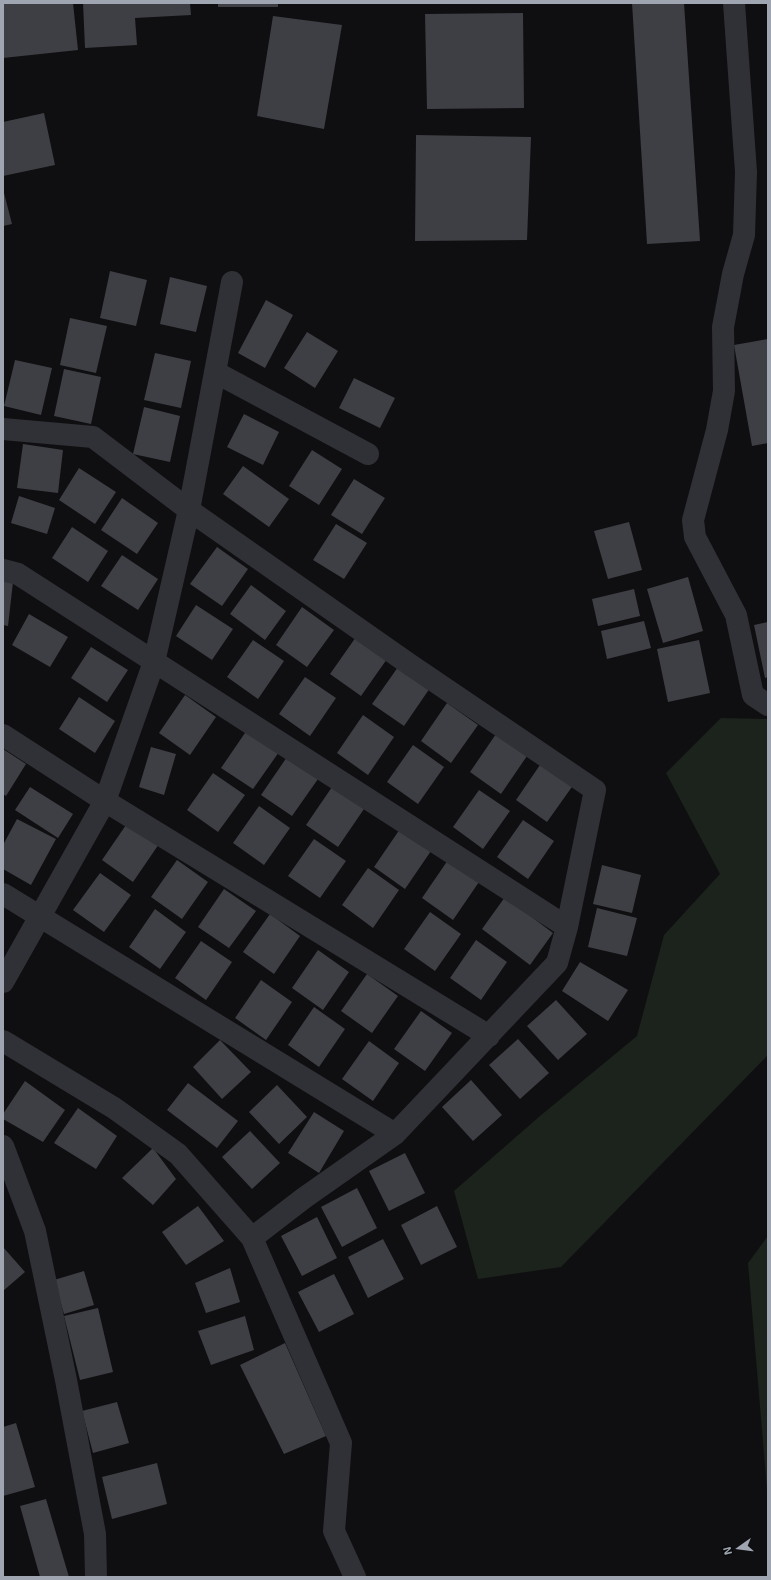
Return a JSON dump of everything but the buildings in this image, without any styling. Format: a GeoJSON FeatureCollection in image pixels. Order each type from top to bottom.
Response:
{"type":"FeatureCollection","features":[{"type":"Feature","properties":{"kind":"street"},"geometry":{"type":"LineString","coordinates":[[734,3],[746,172],[744,236],[733,274],[723,327],[724,391],[717,430],[693,520],[694,537],[736,615],[752,695],[768,705]]}},
{"type":"Feature","properties":{"kind":"street"},"geometry":{"type":"LineString","coordinates":[[3,982],[105,801],[154,662],[189,510],[232,282]]}},
{"type":"Feature","properties":{"kind":"street"},"geometry":{"type":"LineString","coordinates":[[215,372],[368,454]]}},
{"type":"Feature","properties":{"kind":"street"},"geometry":{"type":"LineString","coordinates":[[3,429],[93,437],[189,510],[409,664],[595,790],[567,927],[557,963],[395,1134],[304,1198],[252,1238]]}},
{"type":"Feature","properties":{"kind":"street"},"geometry":{"type":"LineString","coordinates":[[3,570],[18,574],[567,927]]}},
{"type":"Feature","properties":{"kind":"street"},"geometry":{"type":"LineString","coordinates":[[3,735],[105,801],[489,1036]]}},
{"type":"Feature","properties":{"kind":"street"},"geometry":{"type":"LineString","coordinates":[[3,894],[395,1134]]}},
{"type":"Feature","properties":{"kind":"street"},"geometry":{"type":"LineString","coordinates":[[3,1041],[114,1108],[178,1154],[252,1238],[341,1443],[334,1530],[355,1577]]}},
{"type":"Feature","properties":{"kind":"street"},"geometry":{"type":"LineString","coordinates":[[3,1146],[35,1231],[66,1380],[95,1534],[96,1577]]}},
{"type":"Feature","properties":{"kind":"shaded area"},"geometry":{"type":"Polygon","coordinates":[[[721,718],[768,719],[768,1055],[561,1267],[478,1279],[454,1191],[540,1116],[637,1036],[664,935],[720,874],[666,773],[721,718]]]}},
{"type":"Feature","properties":{"kind":"shaded area"},"geometry":{"type":"Polygon","coordinates":[[[768,1236],[768,1502],[748,1263],[768,1236]]]}}]}
